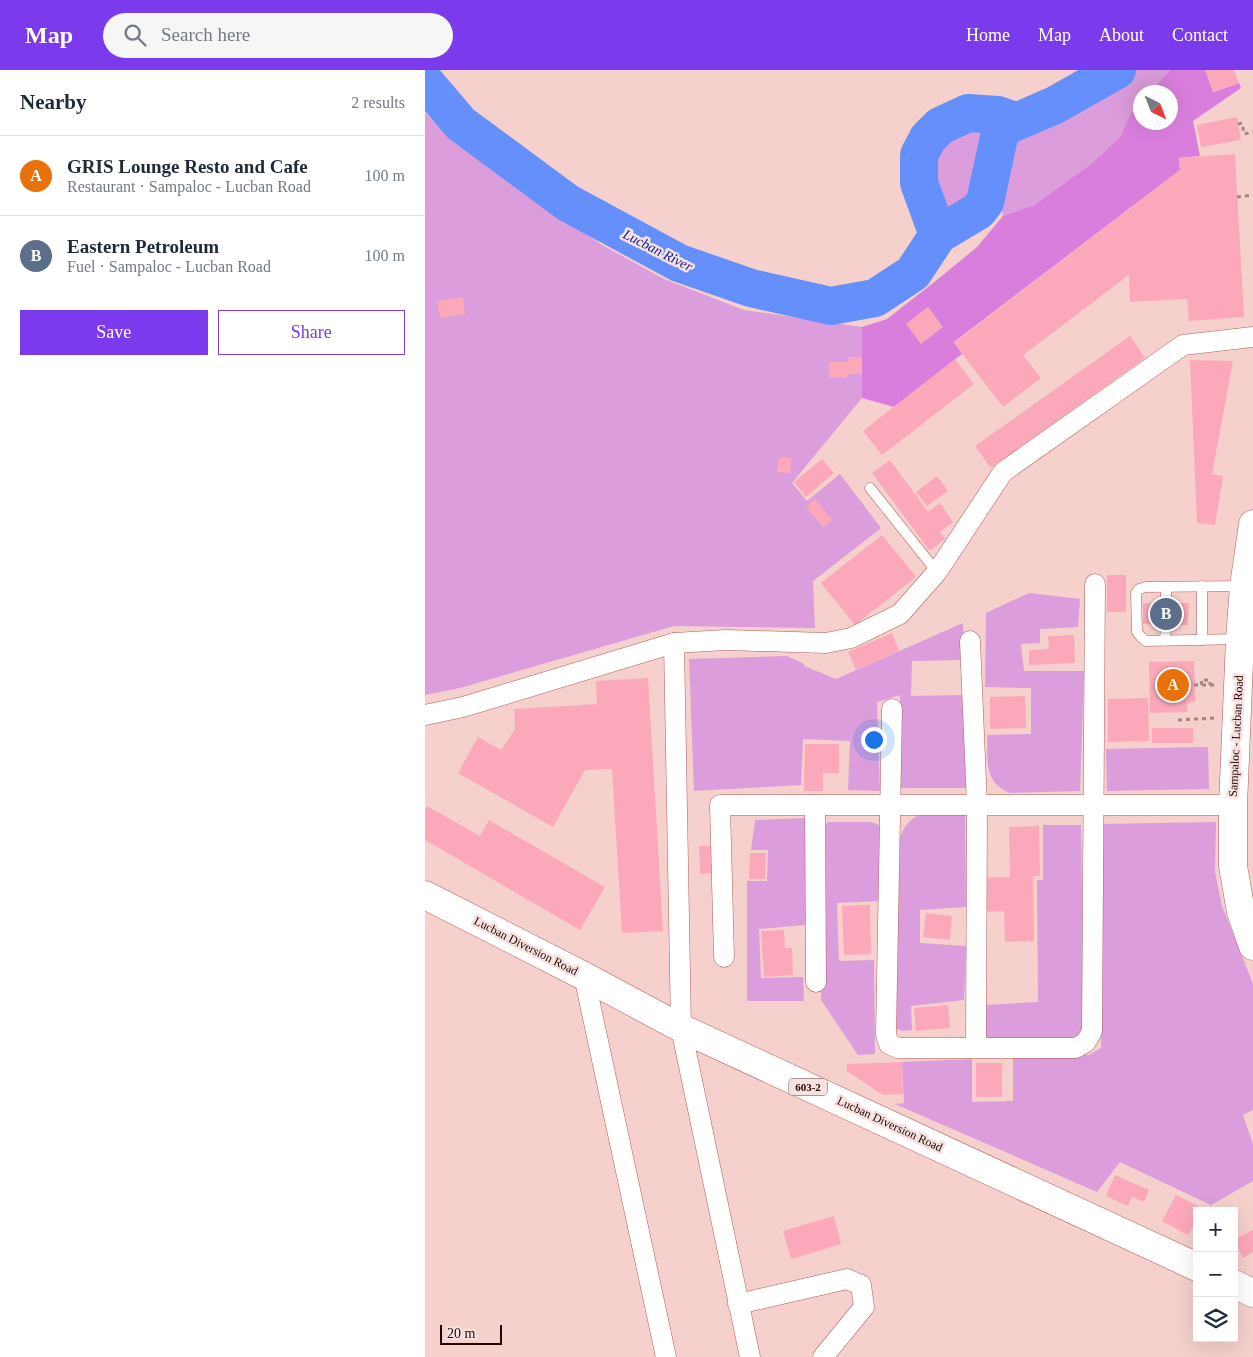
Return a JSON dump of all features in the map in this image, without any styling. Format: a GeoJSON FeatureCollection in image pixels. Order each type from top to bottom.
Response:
{"type":"FeatureCollection","features":[{"type":"Feature","properties":{"kind":"main road","name":"Sampaloc - Lucban Road"},"geometry":{"type":"LineString","coordinates":[[1253,524],[1244,586],[1240,639],[1233,805],[1233,866],[1241,912],[1253,946]]}},
{"type":"Feature","properties":{"kind":"main road","name":"Lucban Diversion Road"},"geometry":{"type":"LineString","coordinates":[[425,895],[681,1028],[1193,1265]]}},
{"type":"Feature","properties":{"kind":"main road"},"geometry":{"type":"LineString","coordinates":[[1238,1286],[1253,1293]]}},
{"type":"Feature","properties":{"kind":"street"},"geometry":{"type":"LineString","coordinates":[[425,715],[463,707],[674,643],[726,640],[826,643],[851,638],[900,614],[937,572],[1003,472],[1183,345],[1253,337]]}},
{"type":"Feature","properties":{"kind":"street"},"geometry":{"type":"LineString","coordinates":[[892,709],[886,1035],[889,1044],[898,1048],[1076,1048],[1085,1042],[1092,1031],[1095,584]]}},
{"type":"Feature","properties":{"kind":"street"},"geometry":{"type":"LineString","coordinates":[[970,641],[977,805],[976,1047]]}},
{"type":"Feature","properties":{"kind":"street"},"geometry":{"type":"LineString","coordinates":[[674,643],[681,1028],[750,1357]]}},
{"type":"Feature","properties":{"kind":"street"},"geometry":{"type":"LineString","coordinates":[[723,957],[720,805],[1233,805]]}},
{"type":"Feature","properties":{"kind":"street"},"geometry":{"type":"LineString","coordinates":[[815,806],[816,982]]}},
{"type":"Feature","properties":{"kind":"street"},"geometry":{"type":"LineString","coordinates":[[584,976],[666,1357]]}},
{"type":"Feature","properties":{"kind":"street"},"geometry":{"type":"LineString","coordinates":[[738,1304],[847,1279],[861,1285],[864,1307],[823,1357]]}},
{"type":"Feature","properties":{"kind":"lane"},"geometry":{"type":"LineString","coordinates":[[870,488],[937,572]]}},
{"type":"Feature","properties":{"kind":"lane"},"geometry":{"type":"LineString","coordinates":[[1166,586],[1166,602]]}},
{"type":"Feature","properties":{"kind":"lane"},"geometry":{"type":"LineString","coordinates":[[1202,586],[1202,640]]}},
{"type":"Feature","properties":{"kind":"lane"},"geometry":{"type":"LineString","coordinates":[[1240,639],[1146,641],[1137,632],[1136,593],[1139,589],[1146,587],[1244,586]]}},
{"type":"Feature","properties":{"kind":"lane"},"geometry":{"type":"LineString","coordinates":[[1165,640],[1166,625]]}},
{"type":"Feature","properties":{"kind":"path"},"geometry":{"type":"LineString","coordinates":[[1238,124],[1242,123],[1244,134],[1253,132]]}},
{"type":"Feature","properties":{"kind":"path"},"geometry":{"type":"LineString","coordinates":[[1237,197],[1253,195]]}},
{"type":"Feature","properties":{"kind":"path"},"geometry":{"type":"LineString","coordinates":[[1194,685],[1201,685],[1201,680],[1210,680],[1209,685]]}},
{"type":"Feature","properties":{"kind":"path"},"geometry":{"type":"LineString","coordinates":[[1178,720],[1237,717]]}},
{"type":"Feature","properties":{"kind":"shaded area"},"geometry":{"type":"Polygon","coordinates":[[[1134,70],[1170,70],[1156,85],[1133,85],[1133,111],[1120,137],[1091,164],[1034,205],[1003,216],[997,184],[1008,137],[1080,105],[1134,70]]]}},
{"type":"Feature","properties":{"kind":"shaded area"},"geometry":{"type":"Polygon","coordinates":[[[1170,70],[1205,70],[1214,92],[1239,83],[1241,88],[1193,121],[1200,156],[1179,158],[1180,170],[954,342],[962,354],[894,407],[862,398],[862,327],[887,319],[937,280],[977,247],[1003,216],[1034,205],[1091,164],[1120,137],[1133,111],[1133,130],[1178,130],[1178,85],[1156,85],[1170,70]]]}},
{"type":"Feature","properties":{"kind":"shaded area"},"geometry":{"type":"Polygon","coordinates":[[[425,113],[456,144],[602,245],[664,279],[744,310],[862,327],[862,398],[792,483],[807,501],[840,474],[881,528],[813,581],[815,628],[674,626],[460,688],[425,695],[425,113]]]}},
{"type":"Feature","properties":{"kind":"shaded area"},"geometry":{"type":"Polygon","coordinates":[[[967,120],[995,124],[997,127],[980,176],[976,204],[974,207],[939,210],[929,188],[929,153],[931,147],[939,138],[967,120]]]}},
{"type":"Feature","properties":{"kind":"shaded area"},"geometry":{"type":"Polygon","coordinates":[[[1029,593],[1080,599],[1078,627],[1040,629],[1040,643],[1021,644],[1024,671],[1084,671],[1080,791],[1011,793],[996,784],[989,770],[987,735],[1031,734],[1031,688],[985,687],[986,613],[1029,593]]]}},
{"type":"Feature","properties":{"kind":"shaded area"},"geometry":{"type":"Polygon","coordinates":[[[963,623],[964,660],[912,661],[911,696],[964,695],[966,788],[901,788],[900,695],[877,702],[880,791],[848,790],[850,741],[803,739],[801,785],[694,791],[689,659],[787,656],[804,664],[804,666],[836,679],[963,623]]]}},
{"type":"Feature","properties":{"kind":"shaded area"},"geometry":{"type":"Polygon","coordinates":[[[1208,747],[1209,789],[1107,791],[1106,749],[1208,747]]]}},
{"type":"Feature","properties":{"kind":"shaded area"},"geometry":{"type":"Polygon","coordinates":[[[921,814],[965,815],[966,907],[920,910],[920,943],[966,946],[964,1000],[911,1006],[912,1030],[902,1031],[897,1029],[896,1024],[900,838],[907,824],[921,814]]]}},
{"type":"Feature","properties":{"kind":"shaded area"},"geometry":{"type":"Polygon","coordinates":[[[808,818],[806,925],[759,929],[761,978],[803,977],[804,1001],[747,1001],[747,881],[767,881],[768,850],[751,850],[755,820],[808,818]]]}},
{"type":"Feature","properties":{"kind":"shaded area"},"geometry":{"type":"Polygon","coordinates":[[[828,822],[871,822],[877,824],[881,830],[880,901],[837,903],[839,961],[874,960],[875,1054],[858,1055],[821,1000],[821,831],[828,822]]]}},
{"type":"Feature","properties":{"kind":"shaded area"},"geometry":{"type":"Polygon","coordinates":[[[1216,822],[1215,872],[1222,906],[1253,984],[1253,1110],[1243,1115],[1253,1144],[1253,1181],[1211,1205],[1120,1162],[1097,1192],[895,1104],[904,1103],[902,1062],[972,1059],[972,1102],[1013,1101],[1013,1056],[1089,1055],[1101,1048],[1101,824],[1216,822]]]}},
{"type":"Feature","properties":{"kind":"shaded area"},"geometry":{"type":"Polygon","coordinates":[[[1043,825],[1081,825],[1084,1028],[1081,1035],[1073,1039],[993,1039],[987,1037],[985,1031],[985,1005],[1038,1002],[1037,880],[1043,880],[1043,825]]]}},
{"type":"Feature","properties":{"kind":"building"},"geometry":{"type":"Polygon","coordinates":[[[1205,70],[1234,70],[1239,83],[1213,92],[1205,70]]]}},
{"type":"Feature","properties":{"kind":"building"},"geometry":{"type":"Polygon","coordinates":[[[1237,117],[1241,140],[1201,147],[1197,125],[1237,117]]]}},
{"type":"Feature","properties":{"kind":"building"},"geometry":{"type":"Polygon","coordinates":[[[1235,154],[1244,317],[1189,321],[1187,299],[1130,302],[1129,275],[1023,355],[1041,378],[1003,407],[954,343],[1180,170],[1179,158],[1235,154]]]}},
{"type":"Feature","properties":{"kind":"building"},"geometry":{"type":"Polygon","coordinates":[[[463,297],[465,314],[440,318],[437,301],[463,297]]]}},
{"type":"Feature","properties":{"kind":"building"},"geometry":{"type":"Polygon","coordinates":[[[928,307],[943,327],[921,344],[906,324],[928,307]]]}},
{"type":"Feature","properties":{"kind":"building"},"geometry":{"type":"Polygon","coordinates":[[[1130,336],[1145,358],[991,468],[975,446],[1130,336]]]}},
{"type":"Feature","properties":{"kind":"building"},"geometry":{"type":"Polygon","coordinates":[[[848,357],[862,357],[862,374],[848,374],[847,378],[829,378],[829,362],[848,362],[848,357]]]}},
{"type":"Feature","properties":{"kind":"building"},"geometry":{"type":"Polygon","coordinates":[[[955,359],[974,384],[882,455],[863,431],[955,359]]]}},
{"type":"Feature","properties":{"kind":"building"},"geometry":{"type":"Polygon","coordinates":[[[1190,360],[1233,361],[1212,474],[1223,476],[1215,525],[1197,523],[1190,360]]]}},
{"type":"Feature","properties":{"kind":"building"},"geometry":{"type":"Polygon","coordinates":[[[779,457],[791,458],[790,474],[777,472],[779,457]]]}},
{"type":"Feature","properties":{"kind":"building"},"geometry":{"type":"Polygon","coordinates":[[[822,459],[834,473],[806,497],[794,482],[822,459]]]}},
{"type":"Feature","properties":{"kind":"building"},"geometry":{"type":"Polygon","coordinates":[[[890,460],[928,512],[940,503],[953,522],[940,532],[945,539],[930,551],[872,473],[890,460]]]}},
{"type":"Feature","properties":{"kind":"building"},"geometry":{"type":"Polygon","coordinates":[[[937,476],[948,491],[927,506],[916,492],[937,476]]]}},
{"type":"Feature","properties":{"kind":"building"},"geometry":{"type":"Polygon","coordinates":[[[815,499],[832,520],[823,527],[806,507],[815,499]]]}},
{"type":"Feature","properties":{"kind":"building"},"geometry":{"type":"Polygon","coordinates":[[[882,535],[916,577],[855,625],[821,583],[882,535]]]}},
{"type":"Feature","properties":{"kind":"building"},"geometry":{"type":"Polygon","coordinates":[[[1107,575],[1126,575],[1126,612],[1107,612],[1107,575]]]}},
{"type":"Feature","properties":{"kind":"building"},"geometry":{"type":"Polygon","coordinates":[[[1143,603],[1189,603],[1188,625],[1143,624],[1143,603]]]}},
{"type":"Feature","properties":{"kind":"building"},"geometry":{"type":"Polygon","coordinates":[[[892,633],[899,651],[856,670],[848,652],[892,633]]]}},
{"type":"Feature","properties":{"kind":"building"},"geometry":{"type":"Polygon","coordinates":[[[1074,635],[1075,663],[1029,665],[1029,650],[1049,649],[1048,636],[1074,635]]]}},
{"type":"Feature","properties":{"kind":"building"},"geometry":{"type":"Polygon","coordinates":[[[1194,661],[1195,702],[1187,703],[1187,712],[1150,713],[1149,662],[1194,661]]]}},
{"type":"Feature","properties":{"kind":"building"},"geometry":{"type":"Polygon","coordinates":[[[648,678],[663,931],[622,933],[612,769],[585,770],[553,827],[458,773],[478,737],[501,750],[515,729],[514,709],[597,704],[596,681],[648,678]]]}},
{"type":"Feature","properties":{"kind":"building"},"geometry":{"type":"Polygon","coordinates":[[[1025,696],[1026,728],[990,729],[990,697],[1025,696]]]}},
{"type":"Feature","properties":{"kind":"building"},"geometry":{"type":"Polygon","coordinates":[[[1148,698],[1149,741],[1108,742],[1108,699],[1148,698]]]}},
{"type":"Feature","properties":{"kind":"building"},"geometry":{"type":"Polygon","coordinates":[[[1152,728],[1193,728],[1193,743],[1152,743],[1152,728]]]}},
{"type":"Feature","properties":{"kind":"building"},"geometry":{"type":"Polygon","coordinates":[[[805,744],[839,744],[839,773],[823,773],[823,791],[804,791],[805,744]]]}},
{"type":"Feature","properties":{"kind":"building"},"geometry":{"type":"Polygon","coordinates":[[[427,806],[480,836],[489,820],[605,887],[580,930],[425,840],[425,810],[427,806]]]}},
{"type":"Feature","properties":{"kind":"building"},"geometry":{"type":"Polygon","coordinates":[[[1039,826],[1040,876],[1033,876],[1034,941],[1005,942],[1004,911],[981,912],[981,878],[1010,877],[1009,827],[1039,826]]]}},
{"type":"Feature","properties":{"kind":"building"},"geometry":{"type":"Polygon","coordinates":[[[699,846],[712,846],[713,873],[700,874],[699,846]]]}},
{"type":"Feature","properties":{"kind":"building"},"geometry":{"type":"Polygon","coordinates":[[[750,853],[766,853],[765,879],[749,879],[750,853]]]}},
{"type":"Feature","properties":{"kind":"building"},"geometry":{"type":"Polygon","coordinates":[[[870,905],[871,954],[844,955],[842,906],[870,905]]]}},
{"type":"Feature","properties":{"kind":"building"},"geometry":{"type":"Polygon","coordinates":[[[926,913],[952,916],[950,940],[923,937],[926,913]]]}},
{"type":"Feature","properties":{"kind":"building"},"geometry":{"type":"Polygon","coordinates":[[[784,930],[785,948],[792,948],[793,975],[764,977],[761,931],[784,930]]]}},
{"type":"Feature","properties":{"kind":"building"},"geometry":{"type":"Polygon","coordinates":[[[948,1005],[950,1028],[916,1031],[914,1008],[948,1005]]]}},
{"type":"Feature","properties":{"kind":"building"},"geometry":{"type":"Polygon","coordinates":[[[902,1062],[903,1094],[883,1095],[847,1071],[847,1064],[902,1062]]]}},
{"type":"Feature","properties":{"kind":"building"},"geometry":{"type":"Polygon","coordinates":[[[976,1063],[1002,1063],[1002,1097],[976,1097],[976,1063]]]}},
{"type":"Feature","properties":{"kind":"building"},"geometry":{"type":"Polygon","coordinates":[[[1115,1175],[1149,1190],[1144,1202],[1132,1197],[1128,1206],[1106,1196],[1115,1175]]]}},
{"type":"Feature","properties":{"kind":"building"},"geometry":{"type":"Polygon","coordinates":[[[1176,1195],[1200,1207],[1193,1207],[1193,1226],[1188,1235],[1162,1221],[1176,1195]]]}},
{"type":"Feature","properties":{"kind":"building"},"geometry":{"type":"Polygon","coordinates":[[[834,1216],[841,1244],[791,1259],[783,1231],[834,1216]]]}},
{"type":"Feature","properties":{"kind":"building"},"geometry":{"type":"Polygon","coordinates":[[[1253,1230],[1253,1252],[1243,1258],[1238,1248],[1238,1238],[1253,1230]]]}},
{"type":"Feature","properties":{"kind":"waterway","name":"Lucban River"},"geometry":{"type":"LineString","coordinates":[[425,82],[461,124],[568,203],[679,263],[751,288],[831,306],[875,298],[913,273],[938,235],[978,211],[985,202],[999,137],[1004,127],[1055,105],[1117,70]]}},
{"type":"Feature","properties":{"kind":"waterway","name":"Lucban River"},"geometry":{"type":"LineString","coordinates":[[938,235],[919,183],[919,155],[928,138],[940,126],[968,113],[998,115],[1016,121]]}},
{"type":"Feature","properties":{"kind":"place","name":"Eastern Petroleum"},"geometry":{"type":"Point","coordinates":[1166,614]}},
{"type":"Feature","properties":{"kind":"place","name":"GRIS Lounge Resto and Cafe"},"geometry":{"type":"Point","coordinates":[1173,685]}}]}
